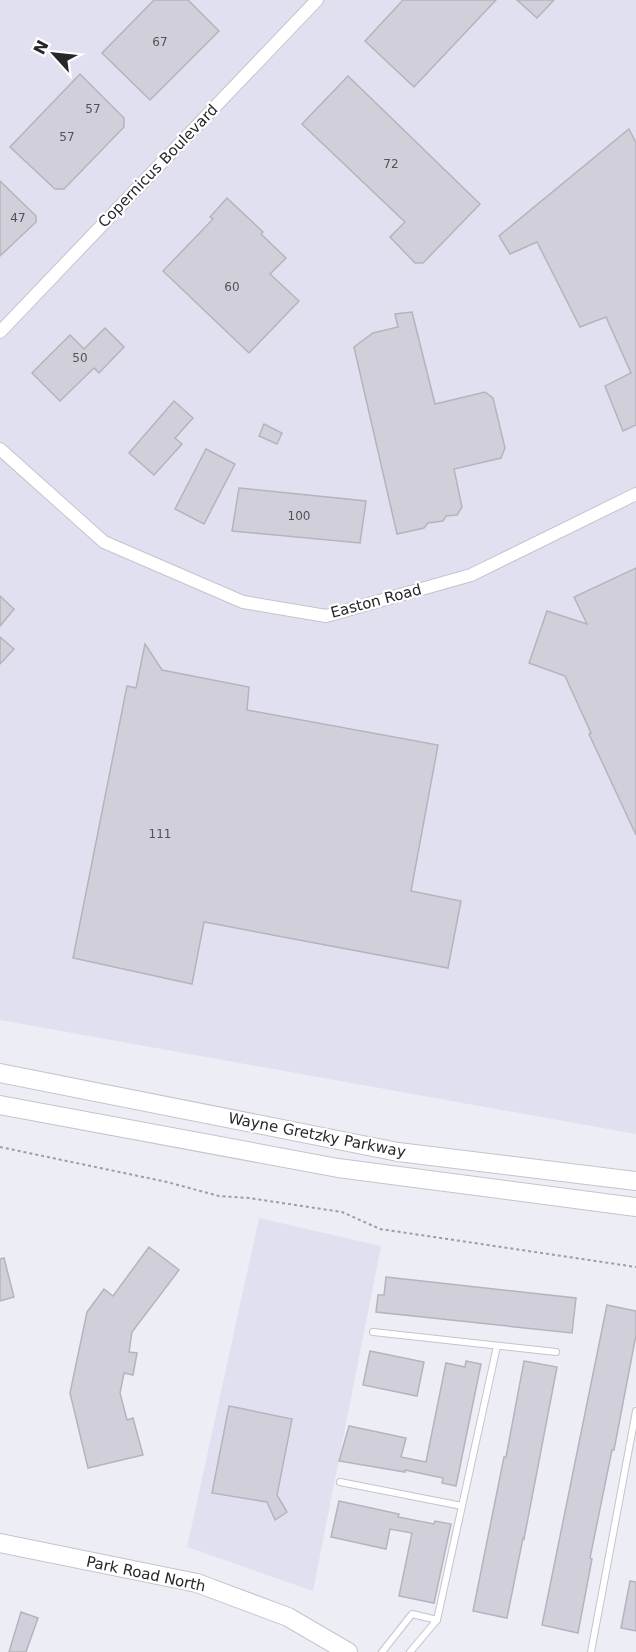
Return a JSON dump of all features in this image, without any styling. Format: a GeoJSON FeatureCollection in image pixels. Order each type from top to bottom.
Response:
{"type":"FeatureCollection","features":[{"type":"Feature","properties":{"kind":"main road","name":"Wayne Gretzky Parkway"},"geometry":{"type":"LineString","coordinates":[[0,1073],[398,1152],[636,1181]]}},
{"type":"Feature","properties":{"kind":"main road","name":"Wayne Gretzky Parkway"},"geometry":{"type":"LineString","coordinates":[[0,1104],[338,1168],[636,1207]]}},
{"type":"Feature","properties":{"kind":"main road","name":"Park Road North"},"geometry":{"type":"LineString","coordinates":[[0,1543],[197,1583],[288,1617],[348,1652]]}},
{"type":"Feature","properties":{"kind":"street","name":"Copernicus Boulevard"},"geometry":{"type":"LineString","coordinates":[[0,332],[317,0]]}},
{"type":"Feature","properties":{"kind":"street","name":"Easton Road"},"geometry":{"type":"LineString","coordinates":[[0,449],[104,542],[243,602],[326,616],[471,575],[636,494]]}},
{"type":"Feature","properties":{"kind":"lane"},"geometry":{"type":"LineString","coordinates":[[373,1332],[556,1352]]}},
{"type":"Feature","properties":{"kind":"lane"},"geometry":{"type":"LineString","coordinates":[[410,1652],[437,1620],[497,1346]]}},
{"type":"Feature","properties":{"kind":"lane"},"geometry":{"type":"LineString","coordinates":[[591,1652],[636,1411]]}},
{"type":"Feature","properties":{"kind":"lane"},"geometry":{"type":"LineString","coordinates":[[340,1482],[462,1506]]}},
{"type":"Feature","properties":{"kind":"lane"},"geometry":{"type":"LineString","coordinates":[[382,1652],[412,1614],[437,1620]]}},
{"type":"Feature","properties":{"kind":"path"},"geometry":{"type":"LineString","coordinates":[[0,1147],[167,1182],[219,1196],[249,1198],[342,1212],[380,1229],[636,1267]]}},
{"type":"Feature","properties":{"kind":"shaded area"},"geometry":{"type":"Polygon","coordinates":[[[0,0],[636,0],[636,1134],[0,1020],[0,0]]]}},
{"type":"Feature","properties":{"kind":"shaded area"},"geometry":{"type":"Polygon","coordinates":[[[259,1218],[381,1246],[313,1591],[187,1547],[259,1218]]]}},
{"type":"Feature","properties":{"kind":"building"},"geometry":{"type":"Polygon","coordinates":[[[154,0],[188,0],[219,31],[150,100],[102,53],[154,0]]]}},
{"type":"Feature","properties":{"kind":"building"},"geometry":{"type":"Polygon","coordinates":[[[403,0],[496,0],[414,87],[365,41],[403,0]]]}},
{"type":"Feature","properties":{"kind":"building"},"geometry":{"type":"Polygon","coordinates":[[[517,0],[554,0],[537,18],[517,0]]]}},
{"type":"Feature","properties":{"kind":"building"},"geometry":{"type":"Polygon","coordinates":[[[80,74],[124,118],[124,127],[64,189],[55,189],[10,147],[80,74]]]}},
{"type":"Feature","properties":{"kind":"building"},"geometry":{"type":"Polygon","coordinates":[[[348,76],[480,204],[423,263],[415,263],[390,237],[405,222],[302,124],[348,76]]]}},
{"type":"Feature","properties":{"kind":"building"},"geometry":{"type":"Polygon","coordinates":[[[629,129],[636,143],[636,425],[623,431],[605,386],[631,373],[606,317],[580,327],[537,242],[510,254],[499,236],[629,129]]]}},
{"type":"Feature","properties":{"kind":"building"},"geometry":{"type":"Polygon","coordinates":[[[0,181],[36,216],[36,222],[0,256],[0,181]]]}},
{"type":"Feature","properties":{"kind":"building"},"geometry":{"type":"Polygon","coordinates":[[[227,198],[263,232],[261,234],[286,258],[270,274],[299,301],[249,353],[163,271],[213,219],[210,217],[227,198]]]}},
{"type":"Feature","properties":{"kind":"building"},"geometry":{"type":"Polygon","coordinates":[[[412,312],[435,404],[485,392],[493,398],[505,448],[501,458],[454,469],[462,507],[457,515],[446,516],[443,521],[428,523],[424,528],[397,534],[354,347],[373,333],[398,327],[395,314],[412,312]]]}},
{"type":"Feature","properties":{"kind":"building"},"geometry":{"type":"Polygon","coordinates":[[[105,328],[124,347],[99,373],[94,368],[60,401],[32,373],[70,335],[84,349],[105,328]]]}},
{"type":"Feature","properties":{"kind":"building"},"geometry":{"type":"Polygon","coordinates":[[[174,401],[193,418],[175,438],[182,444],[154,475],[129,453],[174,401]]]}},
{"type":"Feature","properties":{"kind":"building"},"geometry":{"type":"Polygon","coordinates":[[[264,424],[282,433],[277,444],[259,436],[264,424]]]}},
{"type":"Feature","properties":{"kind":"building"},"geometry":{"type":"Polygon","coordinates":[[[206,449],[235,464],[204,524],[175,509],[206,449]]]}},
{"type":"Feature","properties":{"kind":"building"},"geometry":{"type":"Polygon","coordinates":[[[239,488],[366,501],[360,543],[232,531],[239,488]]]}},
{"type":"Feature","properties":{"kind":"building"},"geometry":{"type":"Polygon","coordinates":[[[636,568],[636,835],[565,676],[529,663],[547,611],[587,624],[574,597],[636,568]]]}},
{"type":"Feature","properties":{"kind":"building"},"geometry":{"type":"Polygon","coordinates":[[[0,596],[14,609],[0,626],[0,596]]]}},
{"type":"Feature","properties":{"kind":"building"},"geometry":{"type":"Polygon","coordinates":[[[0,637],[14,649],[0,664],[0,637]]]}},
{"type":"Feature","properties":{"kind":"building"},"geometry":{"type":"Polygon","coordinates":[[[145,644],[162,670],[249,687],[247,710],[438,745],[411,891],[461,901],[448,968],[204,922],[192,984],[73,958],[127,686],[136,688],[145,644]]]}},
{"type":"Feature","properties":{"kind":"building"},"geometry":{"type":"Polygon","coordinates":[[[149,1247],[179,1270],[132,1332],[129,1352],[137,1353],[133,1375],[124,1373],[120,1393],[127,1420],[133,1418],[143,1455],[88,1468],[70,1393],[87,1312],[104,1289],[113,1296],[149,1247]]]}},
{"type":"Feature","properties":{"kind":"building"},"geometry":{"type":"Polygon","coordinates":[[[4,1258],[14,1297],[0,1301],[0,1259],[4,1258]]]}},
{"type":"Feature","properties":{"kind":"building"},"geometry":{"type":"Polygon","coordinates":[[[386,1277],[576,1298],[572,1333],[376,1312],[378,1295],[384,1295],[386,1277]]]}},
{"type":"Feature","properties":{"kind":"building"},"geometry":{"type":"Polygon","coordinates":[[[607,1305],[636,1311],[636,1335],[590,1558],[592,1559],[578,1633],[542,1625],[607,1305]]]}},
{"type":"Feature","properties":{"kind":"building"},"geometry":{"type":"Polygon","coordinates":[[[370,1351],[424,1362],[417,1396],[363,1385],[370,1351]]]}},
{"type":"Feature","properties":{"kind":"building"},"geometry":{"type":"Polygon","coordinates":[[[466,1361],[481,1364],[456,1486],[442,1483],[443,1478],[339,1461],[349,1426],[406,1438],[401,1457],[426,1462],[446,1363],[465,1367],[466,1361]]]}},
{"type":"Feature","properties":{"kind":"building"},"geometry":{"type":"Polygon","coordinates":[[[524,1361],[557,1367],[507,1618],[473,1611],[524,1361]]]}},
{"type":"Feature","properties":{"kind":"building"},"geometry":{"type":"Polygon","coordinates":[[[229,1406],[292,1419],[277,1495],[287,1512],[275,1520],[267,1502],[212,1493],[229,1406]]]}},
{"type":"Feature","properties":{"kind":"building"},"geometry":{"type":"Polygon","coordinates":[[[339,1501],[399,1514],[398,1517],[434,1524],[435,1521],[451,1524],[434,1603],[399,1596],[412,1533],[390,1529],[386,1549],[331,1537],[339,1501]]]}},
{"type":"Feature","properties":{"kind":"building"},"geometry":{"type":"Polygon","coordinates":[[[630,1581],[636,1582],[636,1631],[621,1628],[630,1581]]]}},
{"type":"Feature","properties":{"kind":"building"},"geometry":{"type":"Polygon","coordinates":[[[21,1612],[38,1618],[26,1652],[9,1652],[21,1612]]]}}]}
